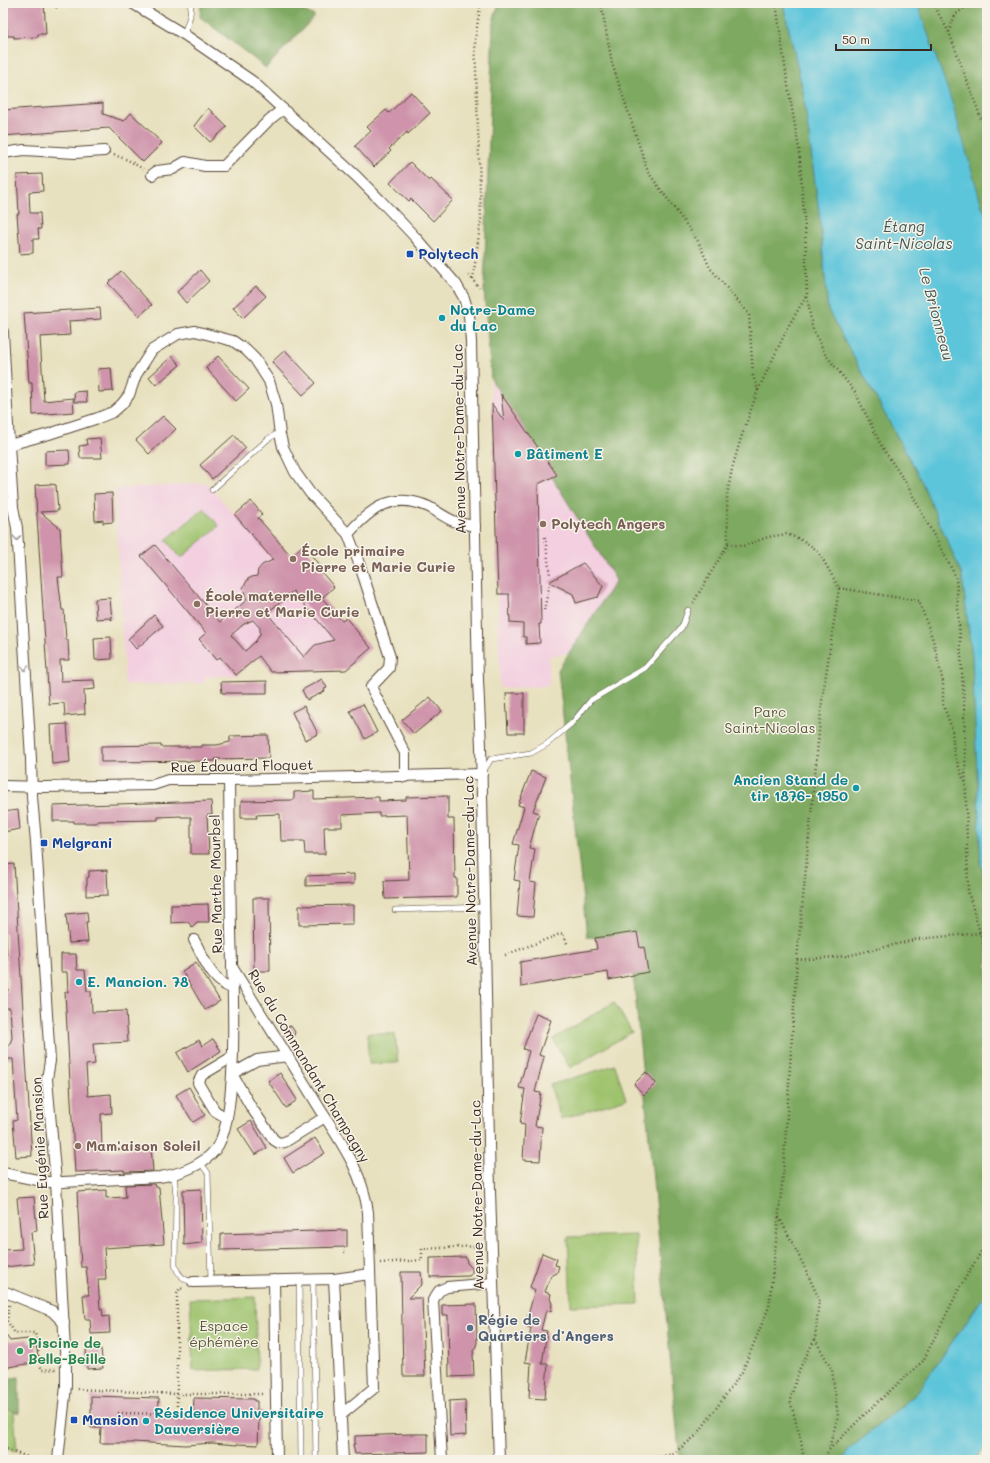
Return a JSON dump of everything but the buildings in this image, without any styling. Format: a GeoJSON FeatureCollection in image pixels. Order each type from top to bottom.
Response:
{"type":"FeatureCollection","features":[{"type":"Feature","properties":{"kind":"street","name":"Avenue Notre-Dame-du-Lac"},"geometry":{"type":"LineString","coordinates":[[132,3],[184,34],[252,81],[356,176],[415,237],[456,284],[464,298],[469,315],[478,680],[482,774],[493,1283],[499,1460]]}},
{"type":"Feature","properties":{"kind":"street"},"geometry":{"type":"LineString","coordinates":[[152,175],[157,170],[173,168],[186,162],[206,166],[224,166],[269,120],[282,109]]}},
{"type":"Feature","properties":{"kind":"street"},"geometry":{"type":"LineString","coordinates":[[3,153],[24,150],[75,153],[104,151]]}},
{"type":"Feature","properties":{"kind":"street"},"geometry":{"type":"LineString","coordinates":[[8,445],[98,418],[113,412],[122,404],[128,395],[136,375],[152,350],[178,334],[195,331],[233,341],[246,350],[255,359],[269,381],[273,393],[280,434],[289,460],[302,483],[348,534],[372,599],[390,658],[389,668],[371,687],[405,753],[405,777]]}},
{"type":"Feature","properties":{"kind":"street","name":"Rue Eugénie Mansion"},"geometry":{"type":"LineString","coordinates":[[3,332],[8,445],[13,507],[17,528],[31,759],[31,786],[50,1060],[48,1079],[56,1182],[64,1322],[66,1386],[58,1460]]}},
{"type":"Feature","properties":{"kind":"street"},"geometry":{"type":"LineString","coordinates":[[348,534],[359,521],[372,510],[387,503],[405,501],[428,507],[455,522],[475,526]]}},
{"type":"Feature","properties":{"kind":"street","name":"Rue Édouard Floquet"},"geometry":{"type":"LineString","coordinates":[[3,786],[153,785],[168,780],[405,777],[482,774]]}},
{"type":"Feature","properties":{"kind":"street","name":"Rue Marthe Mourbel"},"geometry":{"type":"LineString","coordinates":[[3,1173],[47,1182],[160,1177],[174,1175],[187,1170],[216,1149],[225,1129],[232,1074],[229,780]]}},
{"type":"Feature","properties":{"kind":"street","name":"Rue Marthe Mourbel"},"geometry":{"type":"LineString","coordinates":[[194,940],[218,982],[232,988]]}},
{"type":"Feature","properties":{"kind":"street","name":"Rue du Commandant Champagny"},"geometry":{"type":"LineString","coordinates":[[232,967],[355,1165],[364,1188],[368,1212],[374,1388],[342,1414]]}},
{"type":"Feature","properties":{"kind":"street"},"geometry":{"type":"LineString","coordinates":[[288,1056],[257,1060],[232,1074],[251,1107],[274,1140],[279,1143],[284,1142],[325,1117]]}},
{"type":"Feature","properties":{"kind":"street"},"geometry":{"type":"LineString","coordinates":[[227,1118],[215,1111],[198,1083],[202,1075],[232,1057]]}},
{"type":"Feature","properties":{"kind":"street"},"geometry":{"type":"LineString","coordinates":[[193,1282],[313,1280],[334,1279],[370,1274]]}},
{"type":"Feature","properties":{"kind":"street"},"geometry":{"type":"LineString","coordinates":[[334,1279],[344,1460]]}},
{"type":"Feature","properties":{"kind":"street"},"geometry":{"type":"LineString","coordinates":[[274,1280],[277,1460]]}},
{"type":"Feature","properties":{"kind":"street"},"geometry":{"type":"LineString","coordinates":[[442,1460],[434,1300],[439,1291],[447,1287],[493,1283]]}},
{"type":"Feature","properties":{"kind":"street"},"geometry":{"type":"LineString","coordinates":[[3,1291],[52,1311],[64,1322]]}},
{"type":"Feature","properties":{"kind":"lane"},"geometry":{"type":"LineString","coordinates":[[184,34],[190,16],[191,3]]}},
{"type":"Feature","properties":{"kind":"lane"},"geometry":{"type":"LineString","coordinates":[[212,490],[268,438],[280,434]]}},
{"type":"Feature","properties":{"kind":"lane"},"geometry":{"type":"LineString","coordinates":[[482,774],[491,760],[531,753],[547,744],[572,723],[591,700],[645,668],[682,627],[688,610]]}},
{"type":"Feature","properties":{"kind":"lane"},"geometry":{"type":"LineString","coordinates":[[395,910],[485,907]]}},
{"type":"Feature","properties":{"kind":"lane"},"geometry":{"type":"LineString","coordinates":[[200,1162],[208,1173],[211,1282]]}},
{"type":"Feature","properties":{"kind":"lane"},"geometry":{"type":"LineString","coordinates":[[174,1175],[176,1196],[175,1265],[180,1276],[193,1282]]}},
{"type":"Feature","properties":{"kind":"lane"},"geometry":{"type":"LineString","coordinates":[[299,1280],[301,1460]]}},
{"type":"Feature","properties":{"kind":"lane"},"geometry":{"type":"LineString","coordinates":[[313,1280],[316,1460]]}},
{"type":"Feature","properties":{"kind":"path"},"geometry":{"type":"LineString","coordinates":[[56,8],[58,3]]}},
{"type":"Feature","properties":{"kind":"path"},"geometry":{"type":"LineString","coordinates":[[473,279],[481,219],[475,40],[480,7],[487,3]]}},
{"type":"Feature","properties":{"kind":"path"},"geometry":{"type":"LineString","coordinates":[[601,3],[612,63],[648,172],[698,241],[710,268],[749,314],[753,376],[758,390]]}},
{"type":"Feature","properties":{"kind":"path"},"geometry":{"type":"LineString","coordinates":[[776,3],[799,149],[806,227],[808,295],[812,327],[825,354],[855,392],[882,447],[906,483],[956,577],[964,704],[968,891],[987,957]]}},
{"type":"Feature","properties":{"kind":"path"},"geometry":{"type":"LineString","coordinates":[[934,3],[948,32],[984,129],[987,165]]}},
{"type":"Feature","properties":{"kind":"path"},"geometry":{"type":"LineString","coordinates":[[948,32],[955,15],[970,3]]}},
{"type":"Feature","properties":{"kind":"path"},"geometry":{"type":"LineString","coordinates":[[104,151],[128,160],[152,175]]}},
{"type":"Feature","properties":{"kind":"path"},"geometry":{"type":"LineString","coordinates":[[468,275],[473,279],[479,288]]}},
{"type":"Feature","properties":{"kind":"path"},"geometry":{"type":"LineString","coordinates":[[688,610],[728,544],[727,495],[730,476],[740,441],[758,390],[789,325],[808,295]]}},
{"type":"Feature","properties":{"kind":"path"},"geometry":{"type":"LineString","coordinates":[[641,1460],[673,1454],[697,1435],[742,1372],[769,1307],[783,1167],[797,960],[822,701],[839,588],[821,556],[814,548],[804,541],[787,534],[768,536],[743,546],[728,544]]}},
{"type":"Feature","properties":{"kind":"path"},"geometry":{"type":"LineString","coordinates":[[545,537],[550,575]]}},
{"type":"Feature","properties":{"kind":"path"},"geometry":{"type":"LineString","coordinates":[[544,610],[550,583]]}},
{"type":"Feature","properties":{"kind":"path"},"geometry":{"type":"LineString","coordinates":[[839,588],[920,601],[933,640],[943,682],[943,704],[952,730],[954,753],[965,783]]}},
{"type":"Feature","properties":{"kind":"path"},"geometry":{"type":"LineString","coordinates":[[505,955],[563,933],[568,946]]}},
{"type":"Feature","properties":{"kind":"path"},"geometry":{"type":"LineString","coordinates":[[797,960],[847,956],[918,939],[980,933]]}},
{"type":"Feature","properties":{"kind":"path"},"geometry":{"type":"LineString","coordinates":[[778,1217],[803,1264],[819,1299],[815,1339],[800,1368],[790,1400],[801,1441],[804,1460]]}},
{"type":"Feature","properties":{"kind":"path"},"geometry":{"type":"LineString","coordinates":[[823,1460],[829,1450],[923,1360],[960,1287],[987,1242]]}},
{"type":"Feature","properties":{"kind":"path"},"geometry":{"type":"LineString","coordinates":[[378,1263],[422,1260],[422,1249],[477,1246]]}},
{"type":"Feature","properties":{"kind":"path"},"geometry":{"type":"LineString","coordinates":[[177,1414],[177,1294],[180,1288],[185,1290]]}},
{"type":"Feature","properties":{"kind":"path"},"geometry":{"type":"LineString","coordinates":[[9,1302],[7,1321],[15,1333],[35,1333],[39,1362],[42,1370],[57,1369]]}},
{"type":"Feature","properties":{"kind":"path"},"geometry":{"type":"LineString","coordinates":[[815,1339],[832,1370],[838,1416],[829,1450]]}},
{"type":"Feature","properties":{"kind":"path"},"geometry":{"type":"LineString","coordinates":[[29,1348],[54,1343]]}},
{"type":"Feature","properties":{"kind":"path"},"geometry":{"type":"LineString","coordinates":[[77,1389],[176,1394],[268,1394]]}},
{"type":"Feature","properties":{"kind":"path"},"geometry":{"type":"LineString","coordinates":[[118,1413],[226,1415]]}},
{"type":"Feature","properties":{"kind":"path"},"geometry":{"type":"LineString","coordinates":[[3,1448],[28,1457],[31,1460]]}},
{"type":"Feature","properties":{"kind":"shaded area","name":"Polytech Angers"},"geometry":{"type":"Polygon","coordinates":[[[491,379],[638,597],[568,653],[549,656],[549,686],[500,688],[491,379]]]}},
{"type":"Feature","properties":{"kind":"shaded area"},"geometry":{"type":"Polygon","coordinates":[[[206,483],[235,515],[251,501],[262,514],[259,518],[290,556],[303,545],[325,572],[323,574],[334,587],[322,598],[342,621],[346,618],[371,648],[345,670],[271,672],[259,657],[236,675],[205,677],[205,683],[125,685],[115,489],[206,483]]]}},
{"type":"Feature","properties":{"kind":"green space"},"geometry":{"type":"Polygon","coordinates":[[[201,3],[286,3],[315,16],[266,68],[200,17],[201,3]]]}},
{"type":"Feature","properties":{"kind":"green space","name":"Parc Saint-Nicolas"},"geometry":{"type":"Polygon","coordinates":[[[499,3],[783,3],[803,91],[820,220],[828,310],[920,478],[962,575],[972,657],[981,865],[987,893],[987,1292],[916,1394],[850,1449],[842,1460],[680,1460],[630,941],[587,937],[558,670],[616,580],[491,379],[484,289],[493,22],[499,3]]]}},
{"type":"Feature","properties":{"kind":"green space"},"geometry":{"type":"Polygon","coordinates":[[[917,3],[987,3],[987,218],[982,206],[917,3]]]}},
{"type":"Feature","properties":{"kind":"green space"},"geometry":{"type":"Polygon","coordinates":[[[204,508],[219,526],[181,558],[166,540],[204,508]]]}},
{"type":"Feature","properties":{"kind":"green space"},"geometry":{"type":"Polygon","coordinates":[[[614,1002],[632,1032],[570,1068],[553,1039],[614,1002]]]}},
{"type":"Feature","properties":{"kind":"green space"},"geometry":{"type":"Polygon","coordinates":[[[367,1033],[395,1034],[398,1063],[369,1064],[367,1033]]]}},
{"type":"Feature","properties":{"kind":"green space"},"geometry":{"type":"Polygon","coordinates":[[[615,1065],[626,1099],[561,1119],[550,1085],[615,1065]]]}},
{"type":"Feature","properties":{"kind":"green space"},"geometry":{"type":"Polygon","coordinates":[[[636,1235],[639,1304],[571,1306],[568,1237],[636,1235]]]}},
{"type":"Feature","properties":{"kind":"green space","name":"Espace éphémère"},"geometry":{"type":"Polygon","coordinates":[[[255,1297],[257,1369],[193,1371],[190,1299],[255,1297]]]}},
{"type":"Feature","properties":{"kind":"green space"},"geometry":{"type":"Polygon","coordinates":[[[19,1377],[19,1413],[3,1407],[3,1379],[19,1377]]]}},
{"type":"Feature","properties":{"kind":"green space"},"geometry":{"type":"Polygon","coordinates":[[[12,1384],[17,1451],[3,1448],[3,1385],[12,1384]]]}},
{"type":"Feature","properties":{"kind":"water","name":"Étang Saint-Nicolas"},"geometry":{"type":"Polygon","coordinates":[[[783,3],[917,3],[952,102],[982,206],[987,218],[987,893],[981,865],[972,657],[962,575],[920,478],[828,310],[820,220],[803,91],[783,3]]]}},
{"type":"Feature","properties":{"kind":"water"},"geometry":{"type":"Polygon","coordinates":[[[987,1292],[987,1445],[975,1460],[842,1460],[850,1449],[916,1394],[987,1292]]]}},
{"type":"Feature","properties":{"kind":"place","name":"Polytech"},"geometry":{"type":"Point","coordinates":[410,254]}},
{"type":"Feature","properties":{"kind":"place","name":"Notre-Dame du Lac"},"geometry":{"type":"Point","coordinates":[442,318]}},
{"type":"Feature","properties":{"kind":"place","name":"Bâtiment E"},"geometry":{"type":"Point","coordinates":[518,454]}},
{"type":"Feature","properties":{"kind":"place","name":"Polytech Angers"},"geometry":{"type":"Point","coordinates":[543,524]}},
{"type":"Feature","properties":{"kind":"place","name":"École primaire Pierre et Marie Curie"},"geometry":{"type":"Point","coordinates":[293,559]}},
{"type":"Feature","properties":{"kind":"place","name":"École maternelle Pierre et Marie Curie"},"geometry":{"type":"Point","coordinates":[197,604]}},
{"type":"Feature","properties":{"kind":"place","name":"Ancien Stand de tir 1876- 1950"},"geometry":{"type":"Point","coordinates":[856,788]}},
{"type":"Feature","properties":{"kind":"place","name":"Melgrani"},"geometry":{"type":"Point","coordinates":[44,843]}},
{"type":"Feature","properties":{"kind":"place","name":"E. Mancion. 78"},"geometry":{"type":"Point","coordinates":[79,982]}},
{"type":"Feature","properties":{"kind":"place","name":"Mam'aison Soleil"},"geometry":{"type":"Point","coordinates":[78,1146]}},
{"type":"Feature","properties":{"kind":"place","name":"Régie de Quartiers d’Angers"},"geometry":{"type":"Point","coordinates":[470,1328]}},
{"type":"Feature","properties":{"kind":"place","name":"Piscine de Belle-Beille"},"geometry":{"type":"Point","coordinates":[20,1351]}},
{"type":"Feature","properties":{"kind":"place","name":"Mansion"},"geometry":{"type":"Point","coordinates":[74,1420]}},
{"type":"Feature","properties":{"kind":"place","name":"Résidence Universitaire Dauversière"},"geometry":{"type":"Point","coordinates":[146,1421]}},
{"type":"Feature","properties":{"kind":"water label","name":"Le Brionneau"},"geometry":{"type":"Point","coordinates":[936,314]}}]}
